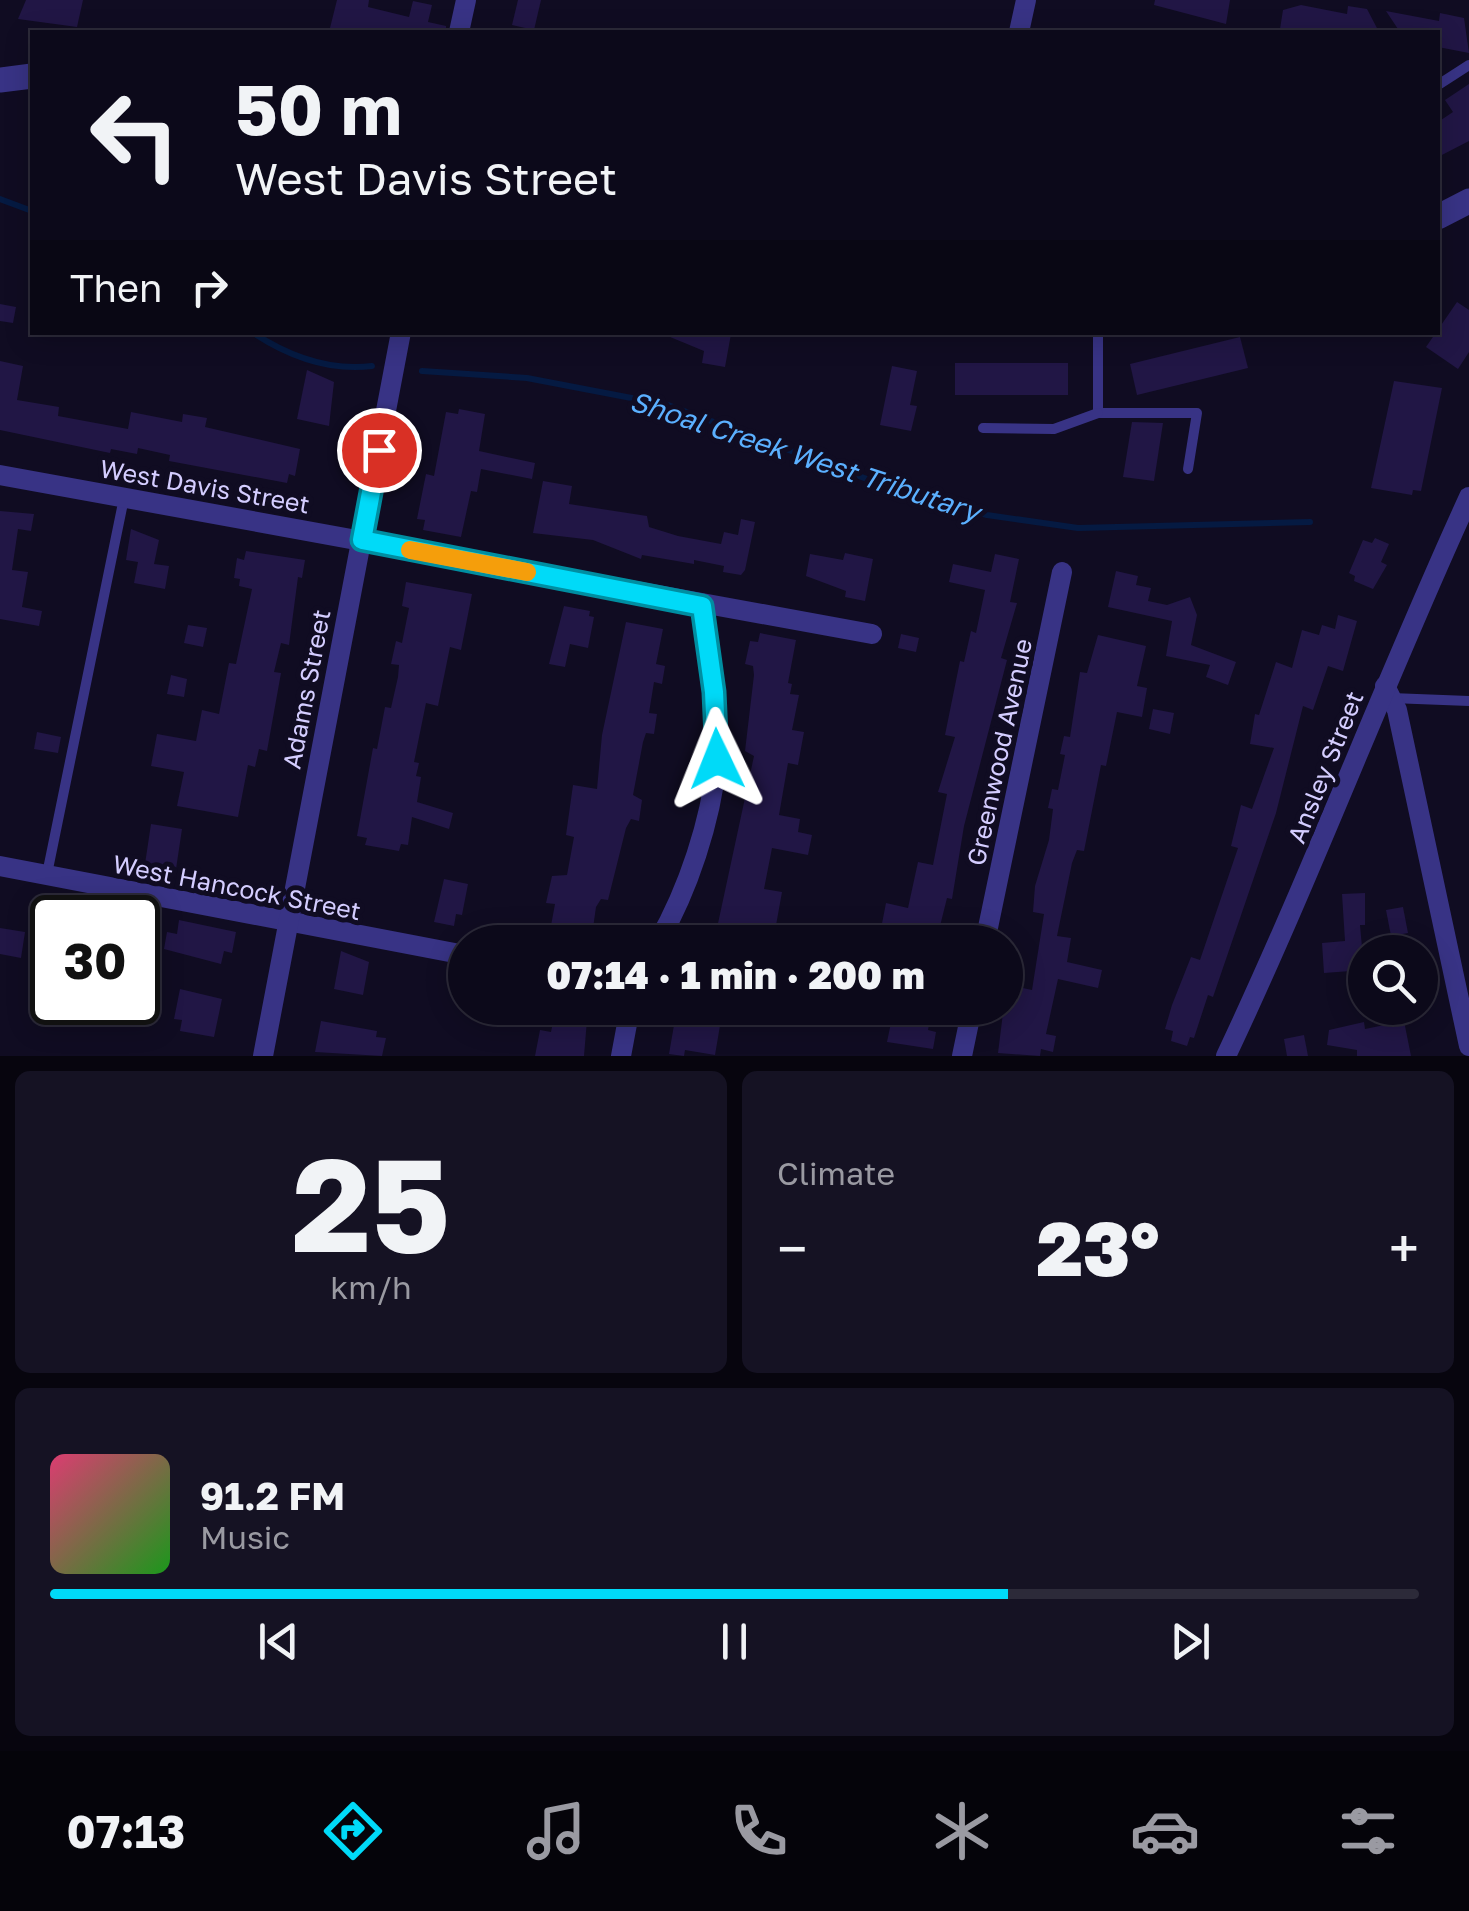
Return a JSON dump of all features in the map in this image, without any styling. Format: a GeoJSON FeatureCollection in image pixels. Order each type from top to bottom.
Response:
{"type":"FeatureCollection","features":[{"type":"Feature","properties":{"kind":"street"},"geometry":{"type":"LineString","coordinates":[[459,30],[466,0]]}},
{"type":"Feature","properties":{"kind":"street"},"geometry":{"type":"LineString","coordinates":[[1019,30],[1026,0]]}},
{"type":"Feature","properties":{"kind":"street"},"geometry":{"type":"LineString","coordinates":[[0,80],[30,76]]}},
{"type":"Feature","properties":{"kind":"street"},"geometry":{"type":"LineString","coordinates":[[1440,216],[1469,201]]}},
{"type":"Feature","properties":{"kind":"street","name":"Adams Street"},"geometry":{"type":"LineString","coordinates":[[264,1056],[292,925],[314,774],[400,335]]}},
{"type":"Feature","properties":{"kind":"street","name":"West Davis Street"},"geometry":{"type":"LineString","coordinates":[[0,475],[872,634]]}},
{"type":"Feature","properties":{"kind":"street","name":"Ansley Street"},"geometry":{"type":"LineString","coordinates":[[1226,1056],[1284,934],[1469,497]]}},
{"type":"Feature","properties":{"kind":"street","name":"Greenwood Avenue"},"geometry":{"type":"LineString","coordinates":[[989,925],[1062,572]]}},
{"type":"Feature","properties":{"kind":"street"},"geometry":{"type":"LineString","coordinates":[[667,925],[700,837],[717,759],[714,692],[702,606]]}},
{"type":"Feature","properties":{"kind":"street"},"geometry":{"type":"LineString","coordinates":[[1388,692],[1469,1046]]}},
{"type":"Feature","properties":{"kind":"street","name":"West Hancock Street"},"geometry":{"type":"LineString","coordinates":[[0,866],[448,952]]}},
{"type":"Feature","properties":{"kind":"street"},"geometry":{"type":"LineString","coordinates":[[622,1056],[627,1025]]}},
{"type":"Feature","properties":{"kind":"street"},"geometry":{"type":"LineString","coordinates":[[962,1056],[968,1025]]}},
{"type":"Feature","properties":{"kind":"lane"},"geometry":{"type":"LineString","coordinates":[[1440,84],[1469,65]]}},
{"type":"Feature","properties":{"kind":"lane"},"geometry":{"type":"LineString","coordinates":[[1098,335],[1098,413]]}},
{"type":"Feature","properties":{"kind":"lane"},"geometry":{"type":"LineString","coordinates":[[984,428],[1054,429],[1098,413],[1197,413],[1188,469]]}},
{"type":"Feature","properties":{"kind":"lane"},"geometry":{"type":"LineString","coordinates":[[47,874],[124,497]]}},
{"type":"Feature","properties":{"kind":"lane"},"geometry":{"type":"LineString","coordinates":[[1388,692],[1469,701]]}},
{"type":"Feature","properties":{"kind":"building"},"geometry":{"type":"Polygon","coordinates":[[[26,0],[83,0],[77,27],[18,19],[26,0]]]}},
{"type":"Feature","properties":{"kind":"building"},"geometry":{"type":"Polygon","coordinates":[[[337,0],[369,0],[368,7],[409,17],[413,1],[432,5],[428,22],[446,26],[446,30],[330,30],[337,0]]]}},
{"type":"Feature","properties":{"kind":"building"},"geometry":{"type":"Polygon","coordinates":[[[518,0],[541,0],[534,30],[512,25],[518,0]]]}},
{"type":"Feature","properties":{"kind":"building"},"geometry":{"type":"Polygon","coordinates":[[[1155,0],[1230,0],[1226,24],[1154,5],[1155,0]]]}},
{"type":"Feature","properties":{"kind":"building"},"geometry":{"type":"Polygon","coordinates":[[[1301,5],[1347,14],[1348,6],[1367,9],[1378,30],[1280,29],[1283,10],[1301,5]]]}},
{"type":"Feature","properties":{"kind":"building"},"geometry":{"type":"Polygon","coordinates":[[[1386,11],[1439,21],[1440,13],[1464,18],[1469,53],[1440,47],[1440,30],[1399,30],[1386,11]]]}},
{"type":"Feature","properties":{"kind":"building"},"geometry":{"type":"Polygon","coordinates":[[[1469,84],[1469,141],[1440,156],[1440,121],[1453,112],[1445,100],[1469,84]]]}},
{"type":"Feature","properties":{"kind":"building"},"geometry":{"type":"Polygon","coordinates":[[[1457,302],[1469,310],[1469,352],[1458,369],[1426,347],[1434,335],[1440,335],[1440,327],[1457,302]]]}},
{"type":"Feature","properties":{"kind":"building"},"geometry":{"type":"Polygon","coordinates":[[[0,304],[16,307],[13,323],[0,321],[0,304]]]}},
{"type":"Feature","properties":{"kind":"building"},"geometry":{"type":"Polygon","coordinates":[[[665,335],[731,335],[725,367],[702,363],[704,351],[665,335]]]}},
{"type":"Feature","properties":{"kind":"building"},"geometry":{"type":"Polygon","coordinates":[[[1240,337],[1248,368],[1137,395],[1130,364],[1240,337]]]}},
{"type":"Feature","properties":{"kind":"building"},"geometry":{"type":"Polygon","coordinates":[[[0,361],[23,366],[17,400],[59,407],[58,416],[128,429],[131,412],[182,422],[183,414],[207,418],[205,427],[300,449],[295,476],[289,474],[287,483],[169,461],[170,455],[138,448],[137,454],[111,449],[110,453],[0,430],[0,361]]]}},
{"type":"Feature","properties":{"kind":"building"},"geometry":{"type":"Polygon","coordinates":[[[955,363],[1068,363],[1068,395],[955,395],[955,363]]]}},
{"type":"Feature","properties":{"kind":"building"},"geometry":{"type":"Polygon","coordinates":[[[892,366],[917,371],[910,405],[917,406],[911,431],[880,425],[892,366]]]}},
{"type":"Feature","properties":{"kind":"building"},"geometry":{"type":"Polygon","coordinates":[[[307,370],[334,382],[329,426],[297,419],[307,370]]]}},
{"type":"Feature","properties":{"kind":"building"},"geometry":{"type":"Polygon","coordinates":[[[1394,381],[1442,388],[1421,491],[1413,490],[1412,495],[1371,488],[1394,381]]]}},
{"type":"Feature","properties":{"kind":"building"},"geometry":{"type":"Polygon","coordinates":[[[459,409],[485,414],[479,451],[535,463],[532,479],[481,469],[477,492],[471,491],[461,537],[423,530],[425,520],[417,519],[426,474],[434,476],[446,412],[458,414],[459,409]]]}},
{"type":"Feature","properties":{"kind":"building"},"geometry":{"type":"Polygon","coordinates":[[[1132,422],[1163,423],[1154,481],[1123,477],[1132,422]]]}},
{"type":"Feature","properties":{"kind":"building"},"geometry":{"type":"Polygon","coordinates":[[[543,481],[572,486],[569,504],[647,516],[649,527],[678,536],[721,544],[724,532],[738,535],[741,519],[755,522],[745,570],[741,575],[723,572],[724,566],[694,560],[694,564],[642,555],[641,559],[593,540],[533,533],[543,481]]]}},
{"type":"Feature","properties":{"kind":"building"},"geometry":{"type":"Polygon","coordinates":[[[0,511],[34,514],[31,531],[18,529],[12,570],[28,572],[22,607],[42,611],[39,626],[0,619],[0,511]]]}},
{"type":"Feature","properties":{"kind":"building"},"geometry":{"type":"Polygon","coordinates":[[[131,529],[159,540],[154,564],[169,566],[165,589],[134,583],[138,562],[126,560],[131,529]]]}},
{"type":"Feature","properties":{"kind":"building"},"geometry":{"type":"Polygon","coordinates":[[[1375,538],[1389,544],[1381,562],[1387,565],[1373,589],[1354,581],[1355,576],[1349,573],[1363,540],[1372,543],[1375,538]]]}},
{"type":"Feature","properties":{"kind":"building"},"geometry":{"type":"Polygon","coordinates":[[[246,551],[305,560],[302,578],[298,577],[289,645],[281,643],[274,672],[281,673],[267,751],[259,749],[255,767],[248,765],[238,817],[177,806],[184,772],[151,766],[157,734],[196,741],[202,710],[219,714],[229,663],[236,664],[252,589],[239,586],[240,579],[234,578],[237,558],[244,560],[246,551]]]}},
{"type":"Feature","properties":{"kind":"building"},"geometry":{"type":"Polygon","coordinates":[[[845,553],[873,559],[865,601],[845,597],[846,591],[806,576],[810,554],[843,560],[845,553]]]}},
{"type":"Feature","properties":{"kind":"building"},"geometry":{"type":"Polygon","coordinates":[[[995,554],[1019,559],[1010,602],[1017,603],[1001,658],[1007,660],[964,826],[952,899],[947,898],[940,925],[882,925],[886,903],[908,908],[918,862],[933,865],[947,794],[938,792],[955,737],[945,735],[960,661],[964,662],[971,631],[976,633],[985,590],[949,582],[953,564],[991,572],[995,554]]]}},
{"type":"Feature","properties":{"kind":"building"},"geometry":{"type":"Polygon","coordinates":[[[1116,571],[1138,576],[1136,585],[1151,588],[1148,601],[1167,605],[1190,597],[1197,615],[1191,645],[1236,662],[1228,685],[1206,677],[1210,665],[1166,656],[1172,621],[1108,607],[1116,571]]]}},
{"type":"Feature","properties":{"kind":"building"},"geometry":{"type":"Polygon","coordinates":[[[406,582],[472,594],[461,650],[450,647],[438,706],[426,703],[414,762],[419,763],[416,776],[421,777],[417,802],[453,813],[449,829],[412,817],[408,845],[401,844],[399,851],[365,845],[367,838],[357,836],[373,748],[377,749],[385,707],[391,708],[398,677],[399,665],[391,664],[396,641],[402,643],[409,608],[402,606],[406,582]]]}},
{"type":"Feature","properties":{"kind":"building"},"geometry":{"type":"Polygon","coordinates":[[[564,606],[590,611],[589,616],[594,617],[588,648],[570,644],[565,667],[549,664],[564,606]]]}},
{"type":"Feature","properties":{"kind":"building"},"geometry":{"type":"Polygon","coordinates":[[[1338,615],[1357,621],[1343,671],[1328,666],[1313,710],[1303,706],[1276,813],[1213,997],[1208,995],[1194,1038],[1190,1037],[1187,1046],[1171,1041],[1173,1031],[1165,1029],[1172,1005],[1191,957],[1200,960],[1238,848],[1231,846],[1241,805],[1252,809],[1274,748],[1250,744],[1255,714],[1259,715],[1276,662],[1292,668],[1302,630],[1319,635],[1322,625],[1335,629],[1338,615]]]}},
{"type":"Feature","properties":{"kind":"building"},"geometry":{"type":"Polygon","coordinates":[[[626,622],[663,629],[656,664],[665,666],[662,684],[654,682],[649,713],[657,714],[654,734],[646,733],[633,795],[642,800],[639,821],[631,819],[626,828],[608,900],[601,899],[596,907],[593,925],[551,925],[555,904],[546,903],[552,876],[567,875],[574,837],[566,835],[573,785],[597,789],[602,735],[626,622]]]}},
{"type":"Feature","properties":{"kind":"building"},"geometry":{"type":"Polygon","coordinates":[[[188,625],[207,628],[203,647],[184,643],[188,625]]]}},
{"type":"Feature","properties":{"kind":"building"},"geometry":{"type":"Polygon","coordinates":[[[760,633],[796,640],[788,683],[792,684],[790,694],[799,695],[792,730],[804,732],[798,765],[788,763],[779,815],[800,819],[798,832],[812,835],[808,855],[772,848],[764,889],[782,892],[776,925],[718,925],[754,756],[745,751],[754,675],[753,666],[745,664],[750,641],[758,642],[760,633]]]}},
{"type":"Feature","properties":{"kind":"building"},"geometry":{"type":"Polygon","coordinates":[[[901,634],[919,638],[916,652],[898,648],[901,634]]]}},
{"type":"Feature","properties":{"kind":"building"},"geometry":{"type":"Polygon","coordinates":[[[1098,635],[1146,646],[1137,686],[1147,688],[1142,717],[1117,712],[1106,766],[1101,765],[1084,851],[1077,850],[1072,863],[1057,936],[1071,938],[1067,962],[1102,970],[1098,988],[1058,979],[1046,1034],[1056,1036],[1053,1052],[1041,1049],[1040,1056],[998,1053],[1002,1025],[1023,1025],[1023,988],[1032,990],[1044,914],[1033,912],[1035,886],[1049,840],[1053,809],[1048,808],[1052,789],[1058,790],[1065,755],[1060,754],[1064,736],[1070,737],[1080,672],[1087,673],[1098,635]]]}},
{"type":"Feature","properties":{"kind":"building"},"geometry":{"type":"Polygon","coordinates":[[[171,675],[187,679],[184,697],[167,694],[171,675]]]}},
{"type":"Feature","properties":{"kind":"building"},"geometry":{"type":"Polygon","coordinates":[[[1153,709],[1174,713],[1170,734],[1149,729],[1153,709]]]}},
{"type":"Feature","properties":{"kind":"building"},"geometry":{"type":"Polygon","coordinates":[[[37,732],[61,737],[58,753],[34,749],[37,732]]]}},
{"type":"Feature","properties":{"kind":"building"},"geometry":{"type":"Polygon","coordinates":[[[151,824],[182,829],[176,869],[145,864],[151,824]]]}},
{"type":"Feature","properties":{"kind":"building"},"geometry":{"type":"Polygon","coordinates":[[[444,879],[468,884],[462,915],[456,914],[454,925],[434,922],[444,879]]]}},
{"type":"Feature","properties":{"kind":"building"},"geometry":{"type":"Polygon","coordinates":[[[1365,893],[1365,925],[1360,925],[1361,935],[1348,935],[1348,971],[1324,973],[1322,943],[1345,941],[1342,894],[1365,893]]]}},
{"type":"Feature","properties":{"kind":"building"},"geometry":{"type":"Polygon","coordinates":[[[1403,907],[1408,933],[1391,935],[1386,910],[1403,907]]]}},
{"type":"Feature","properties":{"kind":"building"},"geometry":{"type":"Polygon","coordinates":[[[179,920],[236,932],[232,953],[224,951],[221,964],[164,949],[167,932],[177,934],[179,920]]]}},
{"type":"Feature","properties":{"kind":"building"},"geometry":{"type":"Polygon","coordinates":[[[0,928],[25,932],[21,958],[0,954],[0,928]]]}},
{"type":"Feature","properties":{"kind":"building"},"geometry":{"type":"Polygon","coordinates":[[[341,951],[369,962],[363,995],[334,989],[341,951]]]}},
{"type":"Feature","properties":{"kind":"building"},"geometry":{"type":"Polygon","coordinates":[[[180,989],[222,999],[214,1037],[180,1031],[182,1020],[174,1019],[180,989]]]}},
{"type":"Feature","properties":{"kind":"building"},"geometry":{"type":"Polygon","coordinates":[[[321,1021],[377,1031],[376,1037],[386,1038],[382,1056],[315,1052],[321,1021]]]}},
{"type":"Feature","properties":{"kind":"building"},"geometry":{"type":"Polygon","coordinates":[[[552,1025],[587,1025],[584,1056],[535,1056],[540,1030],[551,1032],[552,1025]]]}},
{"type":"Feature","properties":{"kind":"building"},"geometry":{"type":"Polygon","coordinates":[[[674,1025],[720,1025],[715,1055],[685,1050],[684,1056],[669,1054],[674,1025]]]}},
{"type":"Feature","properties":{"kind":"building"},"geometry":{"type":"Polygon","coordinates":[[[891,1025],[929,1025],[928,1030],[936,1032],[933,1049],[887,1042],[891,1025]]]}},
{"type":"Feature","properties":{"kind":"building"},"geometry":{"type":"Polygon","coordinates":[[[1351,1025],[1364,1025],[1365,1029],[1405,1025],[1411,1056],[1357,1056],[1357,1050],[1327,1045],[1329,1030],[1351,1025]]]}},
{"type":"Feature","properties":{"kind":"building"},"geometry":{"type":"Polygon","coordinates":[[[1304,1035],[1308,1056],[1287,1056],[1284,1039],[1304,1035]]]}},
{"type":"Feature","properties":{"kind":"waterway","name":"Shoal Creek West Tributary"},"geometry":{"type":"LineString","coordinates":[[0,199],[30,210]]}},
{"type":"Feature","properties":{"kind":"waterway","name":"Shoal Creek West Tributary"},"geometry":{"type":"LineString","coordinates":[[257,335],[310,360],[372,366]]}},
{"type":"Feature","properties":{"kind":"waterway","name":"Shoal Creek West Tributary"},"geometry":{"type":"LineString","coordinates":[[422,371],[527,378],[668,405],[883,485],[987,515],[1078,528],[1310,522]]}},
{"type":"Feature","properties":{"kind":"slow traffic"},"geometry":{"type":"LineString","coordinates":[[410,550],[527,572]]}},
{"type":"Feature","properties":{"kind":"route"},"geometry":{"type":"LineString","coordinates":[[379,450],[362,540],[702,606],[714,692],[717,759]]}}]}
